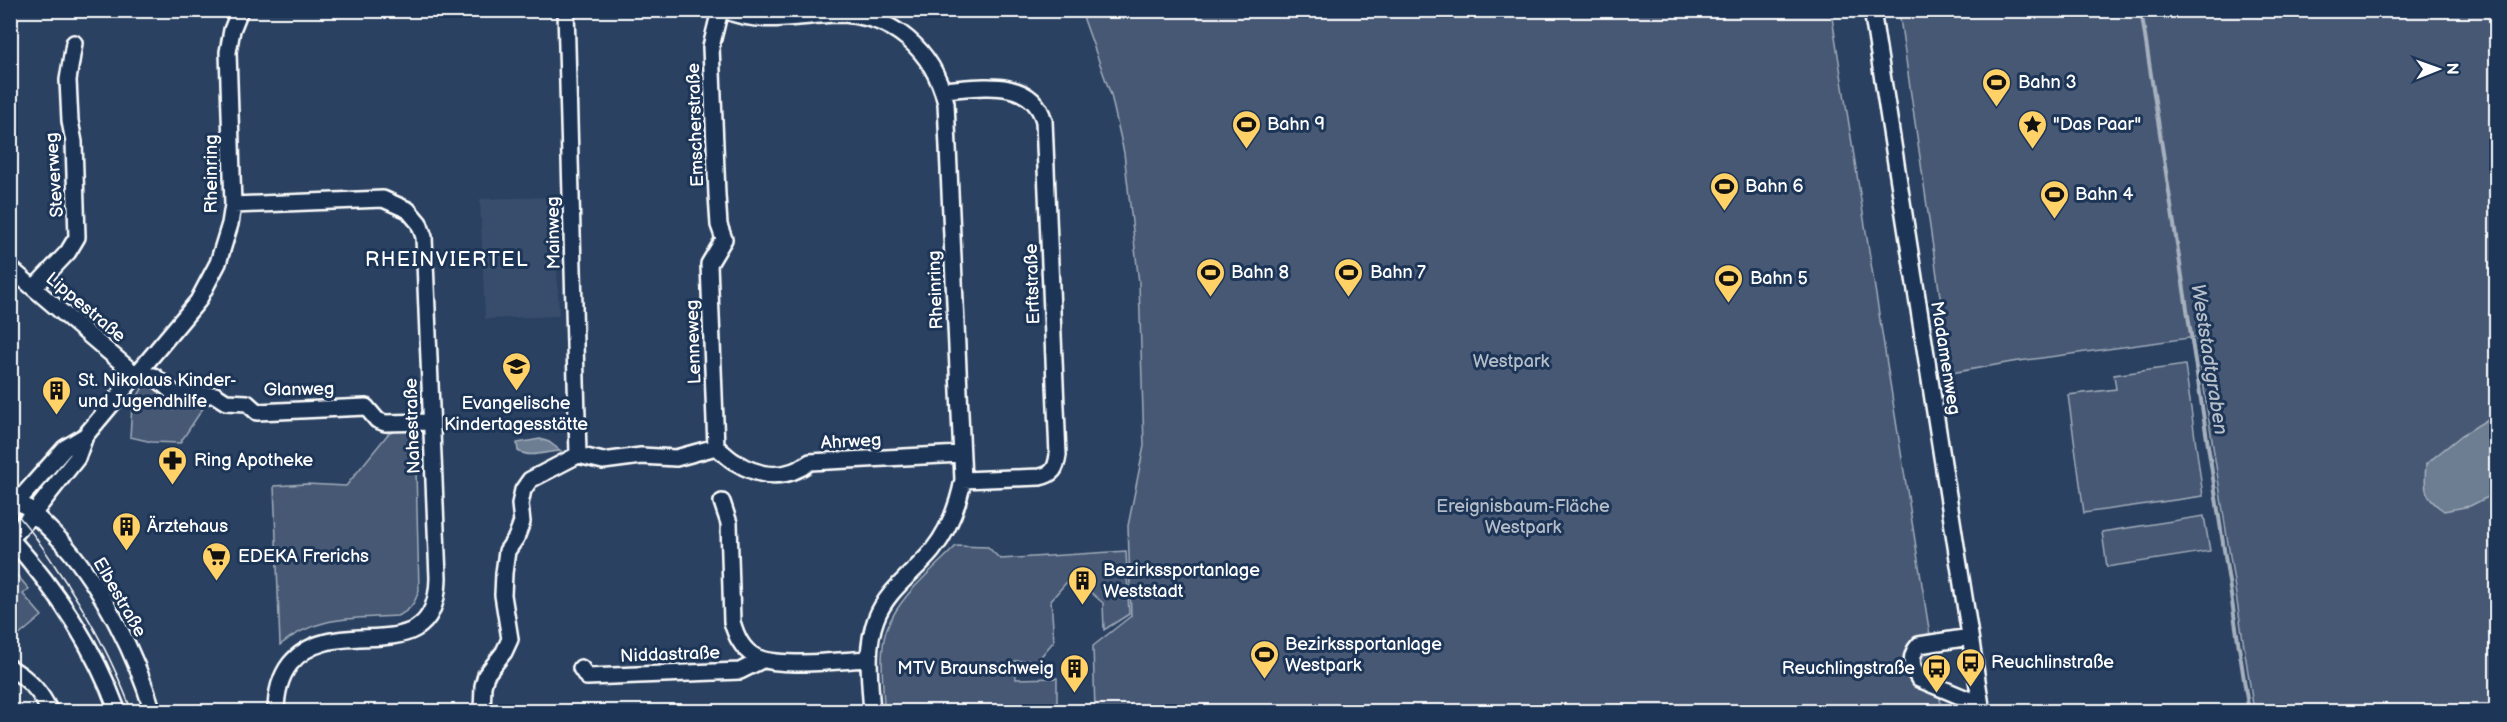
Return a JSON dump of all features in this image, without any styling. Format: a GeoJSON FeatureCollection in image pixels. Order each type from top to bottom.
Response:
{"type":"FeatureCollection","features":[{"type":"Feature","properties":{"kind":"street","name":"Rheinring"},"geometry":{"type":"LineString","coordinates":[[13,501],[65,448],[85,436],[186,315],[208,285],[225,243],[233,205],[228,68],[232,30],[240,10]]}},
{"type":"Feature","properties":{"kind":"street","name":"Mainweg"},"geometry":{"type":"LineString","coordinates":[[567,10],[578,455]]}},
{"type":"Feature","properties":{"kind":"street","name":"Emscherstraße"},"geometry":{"type":"LineString","coordinates":[[720,10],[711,47],[719,225],[724,239]]}},
{"type":"Feature","properties":{"kind":"street","name":"Rheinring"},"geometry":{"type":"LineString","coordinates":[[725,10],[756,17],[838,12],[872,20],[902,34],[926,57],[942,90],[948,117],[963,480],[957,506],[942,536],[884,604],[872,635],[869,658],[872,711]]}},
{"type":"Feature","properties":{"kind":"street","name":"Madamenweg"},"geometry":{"type":"LineString","coordinates":[[1872,10],[1981,711]]}},
{"type":"Feature","properties":{"kind":"street","name":"Steverweg"},"geometry":{"type":"LineString","coordinates":[[34,288],[68,252],[77,237],[74,142],[69,122],[68,80],[74,43]]}},
{"type":"Feature","properties":{"kind":"street","name":"Erftstraße"},"geometry":{"type":"LineString","coordinates":[[942,90],[994,87],[1021,92],[1032,98],[1044,121],[1057,467],[1049,474],[1040,477],[963,480]]}},
{"type":"Feature","properties":{"kind":"street","name":"Nahestraße"},"geometry":{"type":"LineString","coordinates":[[233,205],[383,199],[400,205],[416,218],[424,237],[437,597],[431,614],[421,626],[407,633],[330,641],[306,650],[296,657],[282,677],[276,711]]}},
{"type":"Feature","properties":{"kind":"street","name":"Lenneweg"},"geometry":{"type":"LineString","coordinates":[[716,447],[709,264],[724,239]]}},
{"type":"Feature","properties":{"kind":"street","name":"Lippestraße"},"geometry":{"type":"LineString","coordinates":[[10,268],[136,375]]}},
{"type":"Feature","properties":{"kind":"street","name":"Glanweg"},"geometry":{"type":"LineString","coordinates":[[136,375],[154,376],[176,395],[215,395],[226,402],[247,403],[257,412],[366,407],[381,422],[431,422]]}},
{"type":"Feature","properties":{"kind":"street","name":"Rheinring"},"geometry":{"type":"LineString","coordinates":[[33,514],[77,458],[85,436]]}},
{"type":"Feature","properties":{"kind":"street"},"geometry":{"type":"LineString","coordinates":[[482,711],[486,675],[504,652],[510,639],[503,595],[504,573],[507,551],[516,538],[522,522],[520,504],[523,490],[530,480],[578,455],[603,461],[641,456],[676,458],[716,447]]}},
{"type":"Feature","properties":{"kind":"street","name":"Ahrweg"},"geometry":{"type":"LineString","coordinates":[[716,447],[734,461],[752,470],[776,476],[797,472],[810,462],[961,454]]}},
{"type":"Feature","properties":{"kind":"street","name":"Elbestraße"},"geometry":{"type":"LineString","coordinates":[[13,501],[33,514],[64,544],[90,578],[133,661],[153,711]]}},
{"type":"Feature","properties":{"kind":"street","name":"Niddastraße"},"geometry":{"type":"LineString","coordinates":[[722,502],[729,523],[732,622],[736,636],[745,649],[762,660],[782,662],[869,658]]}},
{"type":"Feature","properties":{"kind":"street"},"geometry":{"type":"LineString","coordinates":[[33,514],[11,538],[32,563],[78,628],[118,711]]}},
{"type":"Feature","properties":{"kind":"street"},"geometry":{"type":"LineString","coordinates":[[1970,637],[1919,645],[1914,650],[1911,663],[1918,679],[1967,699],[1981,711]]}},
{"type":"Feature","properties":{"kind":"street","name":"Niddastraße"},"geometry":{"type":"LineString","coordinates":[[581,668],[587,677],[703,673],[740,671],[762,660]]}},
{"type":"Feature","properties":{"kind":"street"},"geometry":{"type":"LineString","coordinates":[[10,668],[31,683],[43,697],[50,711]]}},
{"type":"Feature","properties":{"kind":"shaded area"},"geometry":{"type":"Polygon","coordinates":[[[554,197],[559,316],[485,319],[480,199],[554,197]]]}},
{"type":"Feature","properties":{"kind":"shaded area"},"geometry":{"type":"Polygon","coordinates":[[[2496,414],[2496,493],[2470,506],[2444,511],[2432,501],[2426,491],[2426,464],[2462,435],[2496,414]]]}},
{"type":"Feature","properties":{"kind":"shaded area"},"geometry":{"type":"Polygon","coordinates":[[[540,439],[549,442],[561,451],[534,455],[518,451],[517,443],[540,439]]]}},
{"type":"Feature","properties":{"kind":"green space","name":"Westpark"},"geometry":{"type":"Polygon","coordinates":[[[1081,11],[1831,11],[1942,711],[1095,711],[1093,646],[1131,616],[1128,526],[1144,446],[1139,283],[1124,153],[1111,95],[1081,11]]]}},
{"type":"Feature","properties":{"kind":"green space"},"geometry":{"type":"Polygon","coordinates":[[[1899,11],[2496,11],[2496,711],[2254,711],[2196,337],[2012,362],[1951,373],[1899,11]]]}},
{"type":"Feature","properties":{"kind":"green space"},"geometry":{"type":"Polygon","coordinates":[[[2185,365],[2203,496],[2084,513],[2068,395],[2116,389],[2114,375],[2185,365]]]}},
{"type":"Feature","properties":{"kind":"green space"},"geometry":{"type":"Polygon","coordinates":[[[150,375],[175,396],[167,405],[173,410],[182,400],[209,399],[180,443],[152,442],[130,437],[132,406],[150,375]]]}},
{"type":"Feature","properties":{"kind":"green space"},"geometry":{"type":"Polygon","coordinates":[[[402,428],[415,430],[419,590],[414,603],[397,616],[321,623],[294,635],[280,645],[274,486],[306,484],[346,486],[388,434],[402,428]]]}},
{"type":"Feature","properties":{"kind":"green space"},"geometry":{"type":"Polygon","coordinates":[[[2204,516],[2210,551],[2107,567],[2102,532],[2204,516]]]}},
{"type":"Feature","properties":{"kind":"green space"},"geometry":{"type":"Polygon","coordinates":[[[956,546],[988,547],[1000,559],[1126,551],[1129,614],[1104,630],[1103,603],[1072,576],[1051,600],[1054,641],[1038,660],[1015,661],[1016,679],[1057,678],[1057,711],[884,711],[882,659],[887,628],[908,594],[956,546]]]}},
{"type":"Feature","properties":{"kind":"green space"},"geometry":{"type":"Polygon","coordinates":[[[10,567],[29,589],[23,594],[42,616],[11,642],[10,567]]]}},
{"type":"Feature","properties":{"kind":"waterway","name":"Weststadtgraben"},"geometry":{"type":"LineString","coordinates":[[2141,10],[2249,712]]}},
{"type":"Feature","properties":{"kind":"tram line"},"geometry":{"type":"LineString","coordinates":[[10,507],[35,537],[79,603],[108,656],[132,712]]}},
{"type":"Feature","properties":{"kind":"place","name":"Bahn 3"},"geometry":{"type":"Point","coordinates":[1997,108]}},
{"type":"Feature","properties":{"kind":"place","name":"Bahn 9"},"geometry":{"type":"Point","coordinates":[1246,150]}},
{"type":"Feature","properties":{"kind":"place","name":"\"Das Paar\""},"geometry":{"type":"Point","coordinates":[2032,150]}},
{"type":"Feature","properties":{"kind":"place","name":"Bahn 6"},"geometry":{"type":"Point","coordinates":[1724,212]}},
{"type":"Feature","properties":{"kind":"place","name":"Bahn 4"},"geometry":{"type":"Point","coordinates":[2054,220]}},
{"type":"Feature","properties":{"kind":"place","name":"Bahn 8"},"geometry":{"type":"Point","coordinates":[1210,298]}},
{"type":"Feature","properties":{"kind":"place","name":"Bahn 7"},"geometry":{"type":"Point","coordinates":[1349,298]}},
{"type":"Feature","properties":{"kind":"place","name":"Bahn 5"},"geometry":{"type":"Point","coordinates":[1729,304]}},
{"type":"Feature","properties":{"kind":"place","name":"Evangelische Kindertagesstätte"},"geometry":{"type":"Point","coordinates":[516,392]}},
{"type":"Feature","properties":{"kind":"place","name":"St. Nikolaus Kinder- und Jugendhilfe"},"geometry":{"type":"Point","coordinates":[57,416]}},
{"type":"Feature","properties":{"kind":"place","name":"Ring Apotheke"},"geometry":{"type":"Point","coordinates":[173,486]}},
{"type":"Feature","properties":{"kind":"place","name":"Ärztehaus"},"geometry":{"type":"Point","coordinates":[126,552]}},
{"type":"Feature","properties":{"kind":"place","name":"EDEKA Frerichs"},"geometry":{"type":"Point","coordinates":[217,582]}},
{"type":"Feature","properties":{"kind":"place","name":"Bezirkssportanlage Weststadt"},"geometry":{"type":"Point","coordinates":[1082,606]}},
{"type":"Feature","properties":{"kind":"place","name":"Bezirkssportanlage Westpark"},"geometry":{"type":"Point","coordinates":[1264,680]}},
{"type":"Feature","properties":{"kind":"place","name":"Reuchlinstraße"},"geometry":{"type":"Point","coordinates":[1970,688]}},
{"type":"Feature","properties":{"kind":"place","name":"MTV Braunschweig"},"geometry":{"type":"Point","coordinates":[1075,694]}},
{"type":"Feature","properties":{"kind":"place","name":"Reuchlingstraße"},"geometry":{"type":"Point","coordinates":[1936,694]}},
{"type":"Feature","properties":{"kind":"district","name":"RHEINVIERTEL"},"geometry":{"type":"Point","coordinates":[447,259]}},
{"type":"Feature","properties":{"kind":"park label","name":"Ereignisbaum-Fläche Westpark"},"geometry":{"type":"Point","coordinates":[1523,516]}}]}
